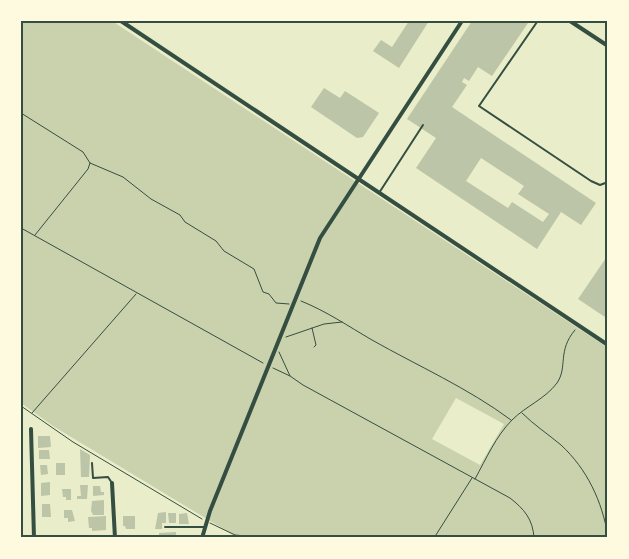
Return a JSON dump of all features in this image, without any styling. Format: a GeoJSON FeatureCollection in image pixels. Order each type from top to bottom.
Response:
{"type":"FeatureCollection","features":[{"type":"Feature","properties":{"kind":"street"},"geometry":{"type":"LineString","coordinates":[[121,21],[608,345]]}},
{"type":"Feature","properties":{"kind":"street"},"geometry":{"type":"LineString","coordinates":[[202,538],[206,521],[320,238],[357,178],[462,21]]}},
{"type":"Feature","properties":{"kind":"street"},"geometry":{"type":"LineString","coordinates":[[570,21],[608,46]]}},
{"type":"Feature","properties":{"kind":"street"},"geometry":{"type":"LineString","coordinates":[[31,429],[34,538]]}},
{"type":"Feature","properties":{"kind":"street"},"geometry":{"type":"LineString","coordinates":[[112,483],[115,538]]}},
{"type":"Feature","properties":{"kind":"lane"},"geometry":{"type":"LineString","coordinates":[[560,21],[536,22],[479,106],[592,181],[600,185],[608,182]]}},
{"type":"Feature","properties":{"kind":"lane"},"geometry":{"type":"LineString","coordinates":[[379,193],[423,125]]}},
{"type":"Feature","properties":{"kind":"lane"},"geometry":{"type":"LineString","coordinates":[[92,462],[93,478],[108,477],[112,483]]}},
{"type":"Feature","properties":{"kind":"lane"},"geometry":{"type":"LineString","coordinates":[[165,527],[205,526]]}},
{"type":"Feature","properties":{"kind":"path"},"geometry":{"type":"LineString","coordinates":[[21,113],[83,152],[90,163],[123,177],[151,199],[180,215],[185,222],[216,241],[224,251],[254,269],[263,292],[269,294],[276,303],[293,306]]}},
{"type":"Feature","properties":{"kind":"path"},"geometry":{"type":"LineString","coordinates":[[34,235],[90,163]]}},
{"type":"Feature","properties":{"kind":"path"},"geometry":{"type":"LineString","coordinates":[[21,228],[510,498],[524,510],[530,519],[534,538]]}},
{"type":"Feature","properties":{"kind":"path"},"geometry":{"type":"LineString","coordinates":[[31,414],[137,293]]}},
{"type":"Feature","properties":{"kind":"path"},"geometry":{"type":"LineString","coordinates":[[295,299],[321,310],[477,398],[512,420]]}},
{"type":"Feature","properties":{"kind":"path"},"geometry":{"type":"LineString","coordinates":[[280,337],[342,322]]}},
{"type":"Feature","properties":{"kind":"path"},"geometry":{"type":"LineString","coordinates":[[434,538],[512,420],[557,383],[563,372],[562,360],[565,347],[578,326]]}},
{"type":"Feature","properties":{"kind":"path"},"geometry":{"type":"LineString","coordinates":[[312,328],[316,345],[314,347]]}},
{"type":"Feature","properties":{"kind":"path"},"geometry":{"type":"LineString","coordinates":[[276,347],[290,376]]}},
{"type":"Feature","properties":{"kind":"path"},"geometry":{"type":"LineString","coordinates":[[21,406],[73,442],[206,521],[235,535],[267,538]]}},
{"type":"Feature","properties":{"kind":"path"},"geometry":{"type":"LineString","coordinates":[[522,413],[561,446],[581,467],[592,484],[601,508],[608,536]]}},
{"type":"Feature","properties":{"kind":"green space"},"geometry":{"type":"Polygon","coordinates":[[[21,21],[112,21],[608,348],[608,538],[235,536],[53,426],[21,403],[21,21]],[[456,398],[432,439],[480,465],[504,424],[456,398]]]}},
{"type":"Feature","properties":{"kind":"building"},"geometry":{"type":"Polygon","coordinates":[[[409,21],[429,21],[399,68],[373,51],[381,40],[392,47],[409,21]]]}},
{"type":"Feature","properties":{"kind":"building"},"geometry":{"type":"Polygon","coordinates":[[[472,21],[528,23],[492,76],[478,67],[469,81],[464,78],[462,82],[467,85],[452,107],[596,203],[581,225],[561,212],[537,249],[416,168],[436,138],[407,119],[472,21]],[[481,158],[466,181],[508,208],[512,202],[543,222],[549,214],[518,194],[524,186],[481,158]]]}},
{"type":"Feature","properties":{"kind":"building"},"geometry":{"type":"Polygon","coordinates":[[[324,88],[340,98],[345,91],[379,113],[363,137],[357,138],[311,107],[324,88]]]}},
{"type":"Feature","properties":{"kind":"building"},"geometry":{"type":"Polygon","coordinates":[[[608,255],[608,319],[578,299],[608,255]]]}},
{"type":"Feature","properties":{"kind":"building"},"geometry":{"type":"Polygon","coordinates":[[[38,436],[50,436],[51,447],[38,448],[38,436]]]}},
{"type":"Feature","properties":{"kind":"building"},"geometry":{"type":"Polygon","coordinates":[[[80,449],[90,455],[89,477],[81,477],[80,449]]]}},
{"type":"Feature","properties":{"kind":"building"},"geometry":{"type":"Polygon","coordinates":[[[39,450],[49,450],[50,459],[39,459],[39,450]]]}},
{"type":"Feature","properties":{"kind":"building"},"geometry":{"type":"Polygon","coordinates":[[[56,463],[65,463],[65,475],[56,475],[56,463]]]}},
{"type":"Feature","properties":{"kind":"building"},"geometry":{"type":"Polygon","coordinates":[[[40,465],[47,465],[48,474],[41,475],[40,465]]]}},
{"type":"Feature","properties":{"kind":"building"},"geometry":{"type":"Polygon","coordinates":[[[50,482],[50,495],[41,496],[41,483],[50,482]]]}},
{"type":"Feature","properties":{"kind":"building"},"geometry":{"type":"Polygon","coordinates":[[[80,485],[88,485],[87,499],[77,499],[77,496],[81,496],[80,485]]]}},
{"type":"Feature","properties":{"kind":"building"},"geometry":{"type":"Polygon","coordinates":[[[93,486],[100,486],[101,492],[104,492],[104,495],[93,496],[93,486]]]}},
{"type":"Feature","properties":{"kind":"building"},"geometry":{"type":"Polygon","coordinates":[[[62,489],[71,489],[71,500],[66,500],[66,497],[63,497],[62,489]]]}},
{"type":"Feature","properties":{"kind":"building"},"geometry":{"type":"Polygon","coordinates":[[[104,500],[104,515],[93,515],[91,511],[92,501],[104,500]]]}},
{"type":"Feature","properties":{"kind":"building"},"geometry":{"type":"Polygon","coordinates":[[[42,504],[50,504],[51,517],[42,517],[42,504]]]}},
{"type":"Feature","properties":{"kind":"building"},"geometry":{"type":"Polygon","coordinates":[[[64,510],[72,510],[75,521],[68,522],[68,518],[64,518],[64,510]]]}},
{"type":"Feature","properties":{"kind":"building"},"geometry":{"type":"Polygon","coordinates":[[[166,512],[166,523],[162,523],[162,529],[155,529],[158,513],[166,512]]]}},
{"type":"Feature","properties":{"kind":"building"},"geometry":{"type":"Polygon","coordinates":[[[168,513],[176,513],[176,523],[169,523],[168,513]]]}},
{"type":"Feature","properties":{"kind":"building"},"geometry":{"type":"Polygon","coordinates":[[[187,513],[189,524],[179,524],[179,514],[187,513]]]}},
{"type":"Feature","properties":{"kind":"building"},"geometry":{"type":"Polygon","coordinates":[[[106,516],[106,530],[92,531],[92,528],[89,528],[88,517],[106,516]]]}},
{"type":"Feature","properties":{"kind":"building"},"geometry":{"type":"Polygon","coordinates":[[[123,516],[135,516],[135,529],[126,529],[123,526],[123,516]]]}},
{"type":"Feature","properties":{"kind":"building"},"geometry":{"type":"Polygon","coordinates":[[[176,532],[176,538],[159,538],[159,533],[176,532]]]}}]}
